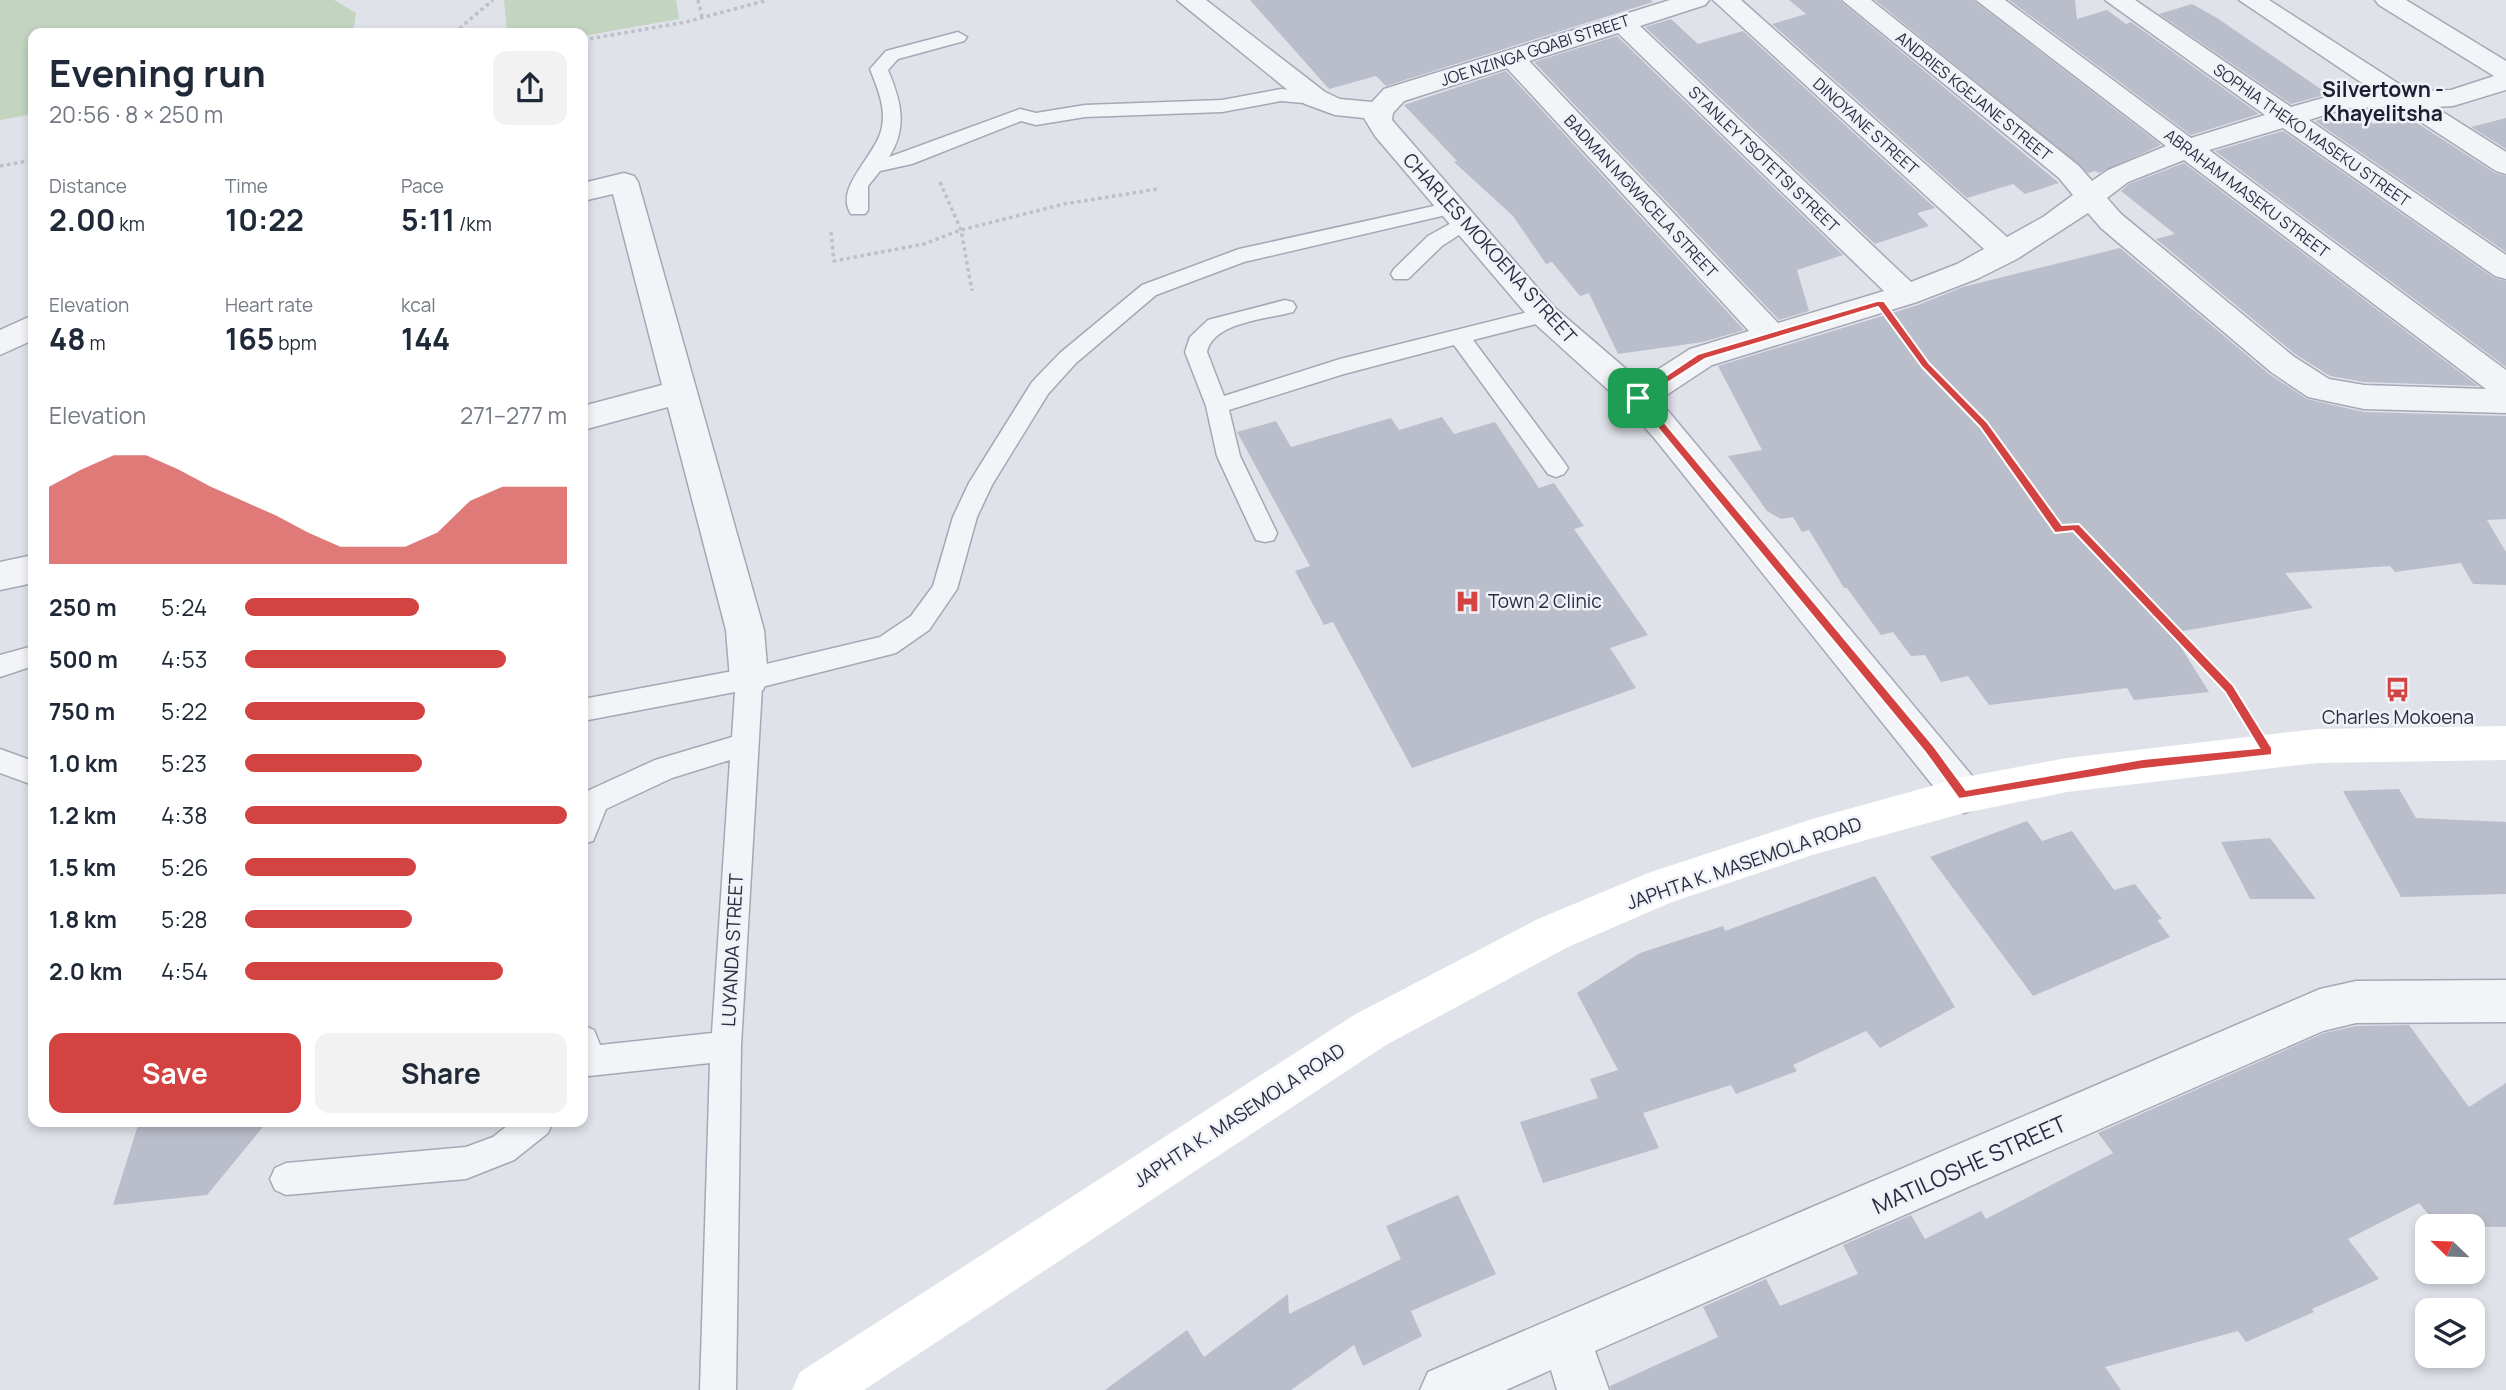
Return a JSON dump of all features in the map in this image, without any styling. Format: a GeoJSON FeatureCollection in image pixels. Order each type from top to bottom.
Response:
{"type":"FeatureCollection","features":[{"type":"Feature","properties":{"kind":"main road","name":"JAPHTA K. MASEMOLA ROAD"},"geometry":{"type":"LineString","coordinates":[[818,1390],[1370,1030],[1553,933],[1663,887],[1812,837],[1964,795],[2143,764],[2317,746],[2506,743]]}},
{"type":"Feature","properties":{"kind":"street"},"geometry":{"type":"LineString","coordinates":[[1190,0],[1315,98],[1335,107],[1380,111]]}},
{"type":"Feature","properties":{"kind":"street","name":"JOE NZINGA GQABI STREET"},"geometry":{"type":"LineString","coordinates":[[1380,111],[1394,95],[1696,0]]}},
{"type":"Feature","properties":{"kind":"street","name":"DINOYANE STREET"},"geometry":{"type":"LineString","coordinates":[[1726,0],[2006,252]]}},
{"type":"Feature","properties":{"kind":"street","name":"ANDRIES KGEJANE STREET"},"geometry":{"type":"LineString","coordinates":[[1855,0],[2069,172],[2111,221],[2282,364],[2320,389],[2364,397],[2506,401]]}},
{"type":"Feature","properties":{"kind":"street","name":"ABRAHAM MASEKU STREET"},"geometry":{"type":"LineString","coordinates":[[1989,0],[2506,387]]}},
{"type":"Feature","properties":{"kind":"street","name":"SOPHIA THEKO MASEKU STREET"},"geometry":{"type":"LineString","coordinates":[[2118,0],[2506,269]]}},
{"type":"Feature","properties":{"kind":"street"},"geometry":{"type":"LineString","coordinates":[[2252,0],[2506,165]]}},
{"type":"Feature","properties":{"kind":"street"},"geometry":{"type":"LineString","coordinates":[[2388,0],[2506,72]]}},
{"type":"Feature","properties":{"kind":"street","name":"STANLEY TSOTETSI STREET"},"geometry":{"type":"LineString","coordinates":[[1621,22],[1893,299]]}},
{"type":"Feature","properties":{"kind":"street","name":"BADMAN MGWACELA STREET"},"geometry":{"type":"LineString","coordinates":[[1510,57],[1771,335]]}},
{"type":"Feature","properties":{"kind":"street"},"geometry":{"type":"LineString","coordinates":[[1638,398],[1701,356],[1893,299],[2006,252],[2053,224],[2118,176],[2187,148],[2344,100],[2453,98],[2506,81]]}},
{"type":"Feature","properties":{"kind":"street","name":"CHARLES MOKOENA STREET"},"geometry":{"type":"LineString","coordinates":[[1380,111],[1378,120],[1385,130],[1544,315],[1638,398],[1920,738],[1964,795]]}},
{"type":"Feature","properties":{"kind":"street"},"geometry":{"type":"LineString","coordinates":[[588,190],[624,182],[745,630],[749,679]]}},
{"type":"Feature","properties":{"kind":"street"},"geometry":{"type":"LineString","coordinates":[[0,344],[28,329]]}},
{"type":"Feature","properties":{"kind":"street"},"geometry":{"type":"LineString","coordinates":[[588,417],[680,392]]}},
{"type":"Feature","properties":{"kind":"street"},"geometry":{"type":"LineString","coordinates":[[0,576],[28,570]]}},
{"type":"Feature","properties":{"kind":"street","name":"MATILOSHE STREET"},"geometry":{"type":"LineString","coordinates":[[1446,1390],[2320,1010],[2356,1003],[2506,1001]]}},
{"type":"Feature","properties":{"kind":"street"},"geometry":{"type":"LineString","coordinates":[[1566,1339],[1583,1390]]}},
{"type":"Feature","properties":{"kind":"lane"},"geometry":{"type":"LineString","coordinates":[[858,210],[858,185],[887,147],[894,125],[892,100],[879,69],[892,55],[958,37]]}},
{"type":"Feature","properties":{"kind":"lane"},"geometry":{"type":"LineString","coordinates":[[874,166],[925,152],[1020,115],[1036,119],[1085,111],[1222,106],[1281,95],[1315,98]]}},
{"type":"Feature","properties":{"kind":"lane"},"geometry":{"type":"LineString","coordinates":[[1401,274],[1458,215]]}},
{"type":"Feature","properties":{"kind":"lane"},"geometry":{"type":"LineString","coordinates":[[588,709],[749,679],[887,646],[920,622],[945,589],[965,516],[981,482],[1040,388],[1068,358],[1149,290],[1238,256],[1458,215]]}},
{"type":"Feature","properties":{"kind":"lane"},"geometry":{"type":"LineString","coordinates":[[1265,533],[1230,461],[1219,424],[1217,406],[1196,352],[1198,342],[1216,325],[1285,307]]}},
{"type":"Feature","properties":{"kind":"lane"},"geometry":{"type":"LineString","coordinates":[[1217,406],[1340,367],[1544,315]]}},
{"type":"Feature","properties":{"kind":"lane"},"geometry":{"type":"LineString","coordinates":[[1459,337],[1556,468]]}},
{"type":"Feature","properties":{"kind":"lane"},"geometry":{"type":"LineString","coordinates":[[0,666],[28,658]]}},
{"type":"Feature","properties":{"kind":"lane","name":"LUYANDA STREET"},"geometry":{"type":"LineString","coordinates":[[718,1390],[726,1046],[749,679]]}},
{"type":"Feature","properties":{"kind":"lane"},"geometry":{"type":"LineString","coordinates":[[589,803],[665,768],[743,745]]}},
{"type":"Feature","properties":{"kind":"lane"},"geometry":{"type":"LineString","coordinates":[[0,761],[28,771]]}},
{"type":"Feature","properties":{"kind":"lane"},"geometry":{"type":"LineString","coordinates":[[588,1057],[726,1046]]}},
{"type":"Feature","properties":{"kind":"lane"},"geometry":{"type":"LineString","coordinates":[[286,1179],[466,1163],[503,1149],[531,1127]]}},
{"type":"Feature","properties":{"kind":"path"},"geometry":{"type":"LineString","coordinates":[[462,28],[493,0]]}},
{"type":"Feature","properties":{"kind":"path"},"geometry":{"type":"LineString","coordinates":[[698,0],[702,17]]}},
{"type":"Feature","properties":{"kind":"path"},"geometry":{"type":"LineString","coordinates":[[588,39],[702,17],[768,0]]}},
{"type":"Feature","properties":{"kind":"path"},"geometry":{"type":"LineString","coordinates":[[925,152],[939,167],[939,180],[961,230],[972,291]]}},
{"type":"Feature","properties":{"kind":"path"},"geometry":{"type":"LineString","coordinates":[[0,166],[28,161]]}},
{"type":"Feature","properties":{"kind":"path"},"geometry":{"type":"LineString","coordinates":[[858,210],[834,213],[830,235],[834,261],[924,244],[961,230],[1064,204],[1158,189]]}},
{"type":"Feature","properties":{"kind":"path"},"geometry":{"type":"LineString","coordinates":[[1893,299],[1925,365],[1984,425],[2059,530],[2075,527],[2229,688],[2267,752]]}},
{"type":"Feature","properties":{"kind":"green space"},"geometry":{"type":"Polygon","coordinates":[[[0,0],[334,0],[356,13],[354,28],[28,28],[28,115],[0,120],[0,0]]]}},
{"type":"Feature","properties":{"kind":"green space"},"geometry":{"type":"Polygon","coordinates":[[[504,0],[676,0],[679,19],[588,35],[588,28],[507,28],[504,0]]]}},
{"type":"Feature","properties":{"kind":"building"},"geometry":{"type":"Polygon","coordinates":[[[1250,0],[1653,2],[1386,86],[1376,76],[1329,89],[1250,0]]]}},
{"type":"Feature","properties":{"kind":"building"},"geometry":{"type":"Polygon","coordinates":[[[1789,0],[1839,0],[2059,183],[2025,194],[2013,184],[1967,198],[1772,24],[1806,14],[1789,0]]]}},
{"type":"Feature","properties":{"kind":"building"},"geometry":{"type":"Polygon","coordinates":[[[1875,0],[1973,0],[2161,145],[2099,173],[2088,173],[1875,0]]]}},
{"type":"Feature","properties":{"kind":"building"},"geometry":{"type":"Polygon","coordinates":[[[2009,0],[2075,0],[2077,19],[2107,10],[2126,24],[2131,22],[2259,114],[2191,135],[2009,0]]]}},
{"type":"Feature","properties":{"kind":"building"},"geometry":{"type":"Polygon","coordinates":[[[2192,4],[2217,18],[2328,94],[2291,104],[2159,14],[2192,4]]]}},
{"type":"Feature","properties":{"kind":"building"},"geometry":{"type":"Polygon","coordinates":[[[1671,19],[1698,44],[1743,31],[1935,208],[1917,213],[1929,226],[1875,244],[1645,27],[1671,19]]]}},
{"type":"Feature","properties":{"kind":"building"},"geometry":{"type":"Polygon","coordinates":[[[1617,36],[1843,255],[1797,270],[1809,311],[1779,320],[1534,62],[1617,36]]]}},
{"type":"Feature","properties":{"kind":"building"},"geometry":{"type":"Polygon","coordinates":[[[1506,71],[1744,330],[1703,342],[1618,354],[1589,293],[1580,296],[1552,262],[1546,264],[1513,216],[1454,162],[1457,161],[1404,105],[1506,71]]]}},
{"type":"Feature","properties":{"kind":"building"},"geometry":{"type":"Polygon","coordinates":[[[2355,110],[2373,124],[2406,116],[2495,173],[2506,176],[2506,252],[2315,121],[2355,110]]]}},
{"type":"Feature","properties":{"kind":"building"},"geometry":{"type":"Polygon","coordinates":[[[2506,118],[2506,149],[2471,127],[2506,118]]]}},
{"type":"Feature","properties":{"kind":"building"},"geometry":{"type":"Polygon","coordinates":[[[2283,131],[2494,278],[2506,281],[2506,367],[2215,151],[2283,131]]]}},
{"type":"Feature","properties":{"kind":"building"},"geometry":{"type":"Polygon","coordinates":[[[2184,163],[2478,386],[2364,382],[2330,376],[2295,354],[2156,239],[2175,234],[2121,191],[2129,184],[2184,163]]]}},
{"type":"Feature","properties":{"kind":"building"},"geometry":{"type":"Polygon","coordinates":[[[2120,248],[2269,374],[2307,399],[2364,412],[2506,416],[2506,519],[2487,520],[2506,552],[2506,585],[2473,584],[2461,563],[2395,572],[2390,566],[2285,573],[2313,608],[2172,633],[2209,692],[2134,700],[2127,688],[1989,705],[1968,676],[1941,682],[1925,655],[1911,656],[1893,632],[1881,635],[1847,588],[1844,588],[1809,530],[1802,532],[1793,517],[1781,519],[1767,511],[1728,456],[1762,450],[1718,366],[1918,305],[1963,287],[2120,248]]]}},
{"type":"Feature","properties":{"kind":"building","name":"Town 2 Clinic"},"geometry":{"type":"Polygon","coordinates":[[[1442,417],[1454,434],[1495,422],[1539,488],[1554,483],[1584,526],[1574,529],[1648,635],[1610,648],[1636,688],[1412,768],[1333,622],[1324,625],[1295,571],[1310,566],[1237,432],[1276,421],[1291,447],[1391,418],[1399,430],[1442,417]]]}},
{"type":"Feature","properties":{"kind":"building"},"geometry":{"type":"Polygon","coordinates":[[[2399,789],[2416,818],[2506,822],[2506,894],[2401,897],[2343,791],[2399,789]]]}},
{"type":"Feature","properties":{"kind":"building"},"geometry":{"type":"Polygon","coordinates":[[[2027,821],[2042,841],[2072,831],[2114,890],[2135,884],[2162,919],[2157,920],[2170,937],[2033,996],[1930,857],[2027,821]]]}},
{"type":"Feature","properties":{"kind":"building"},"geometry":{"type":"Polygon","coordinates":[[[2270,838],[2316,899],[2250,899],[2221,842],[2270,838]]]}},
{"type":"Feature","properties":{"kind":"building"},"geometry":{"type":"Polygon","coordinates":[[[1875,876],[1955,1007],[1880,1048],[1866,1031],[1793,1065],[1797,1071],[1736,1094],[1731,1085],[1643,1113],[1659,1148],[1543,1183],[1520,1122],[1598,1098],[1590,1079],[1618,1070],[1577,993],[1640,953],[1723,926],[1725,931],[1875,876]]]}},
{"type":"Feature","properties":{"kind":"building"},"geometry":{"type":"Polygon","coordinates":[[[2409,1025],[2469,1107],[2506,1083],[2506,1227],[2485,1227],[2485,1214],[2428,1214],[2419,1203],[2348,1239],[2379,1279],[2246,1342],[2238,1331],[2105,1367],[2121,1390],[1611,1390],[1610,1386],[1718,1337],[1703,1307],[1766,1279],[1780,1306],[1858,1274],[1843,1245],[1911,1215],[1925,1239],[1981,1211],[1986,1219],[2113,1153],[2098,1133],[2324,1033],[2356,1026],[2409,1025]]]}},
{"type":"Feature","properties":{"kind":"building"},"geometry":{"type":"Polygon","coordinates":[[[137,1127],[263,1127],[207,1195],[113,1205],[137,1127]]]}},
{"type":"Feature","properties":{"kind":"building"},"geometry":{"type":"Polygon","coordinates":[[[1458,1195],[1496,1274],[1411,1311],[1422,1336],[1363,1366],[1354,1345],[1291,1390],[1105,1390],[1187,1330],[1204,1357],[1288,1294],[1289,1314],[1401,1259],[1386,1226],[1458,1195]]]}},
{"type":"Feature","properties":{"kind":"place","name":"Town 2 Clinic"},"geometry":{"type":"Point","coordinates":[1468,601]}},
{"type":"Feature","properties":{"kind":"place","name":"Charles Mokoena"},"geometry":{"type":"Point","coordinates":[2398,689]}},
{"type":"Feature","properties":{"kind":"district","name":"Silvertown - Khayelitsha"},"geometry":{"type":"Point","coordinates":[2383,101]}},
{"type":"Feature","properties":{"kind":"route"},"geometry":{"type":"LineString","coordinates":[[1881,303],[1925,365],[1984,425],[2059,530],[2075,527],[2120,573],[2161,621],[2229,688],[2267,752],[2143,764],[2067,775],[1964,795],[1929,748],[1638,398],[1701,356],[1881,303]]}}]}
